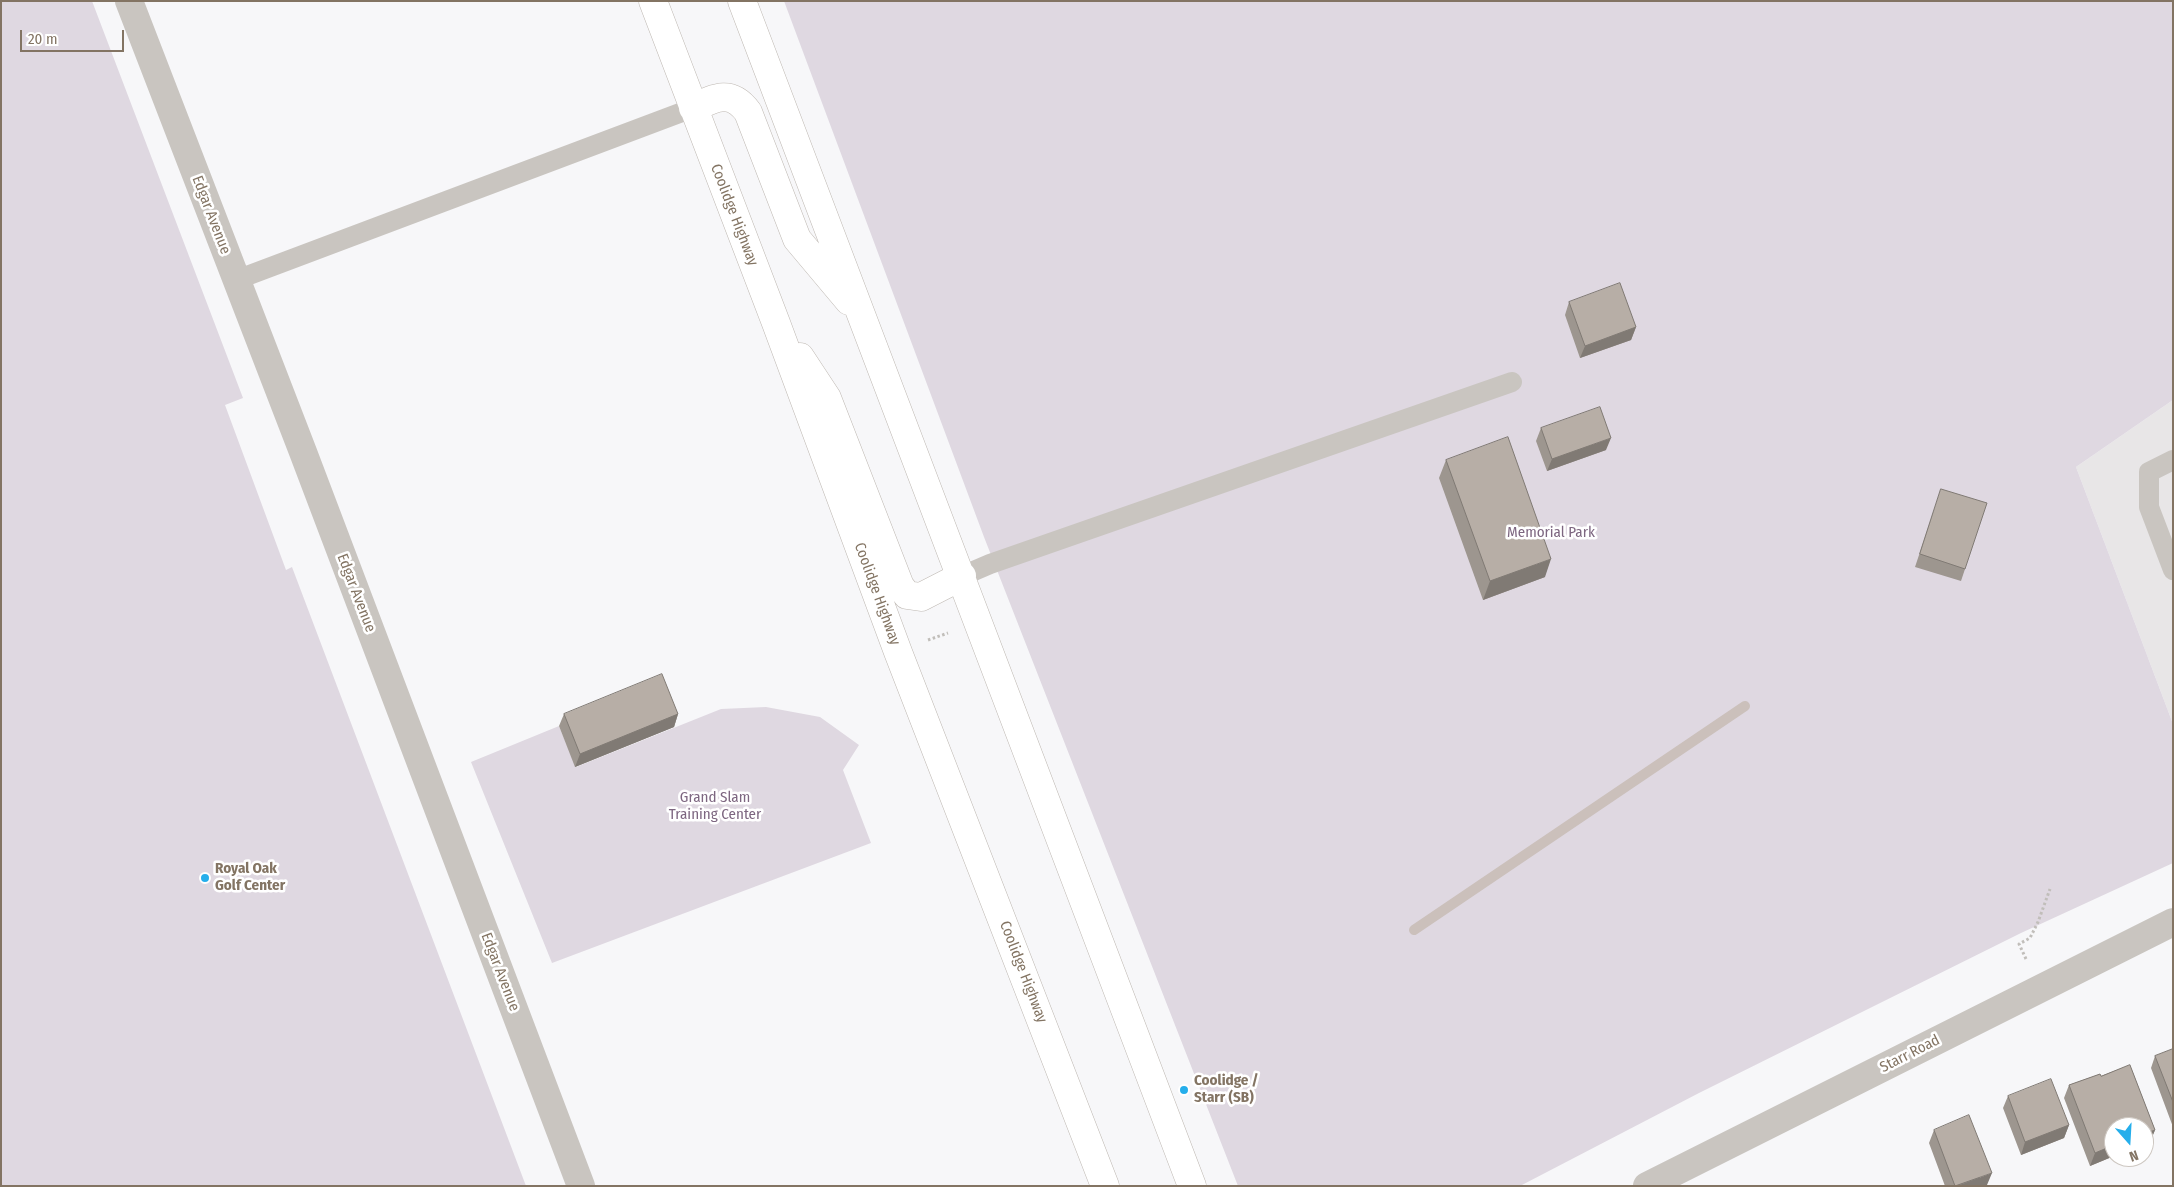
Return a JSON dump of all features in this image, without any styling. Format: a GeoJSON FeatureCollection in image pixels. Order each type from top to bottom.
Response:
{"type":"FeatureCollection","features":[{"type":"Feature","properties":{"kind":"main road","name":"Coolidge Highway"},"geometry":{"type":"LineString","coordinates":[[653,1],[902,661],[1105,1186]]}},
{"type":"Feature","properties":{"kind":"main road"},"geometry":{"type":"LineString","coordinates":[[742,1],[962,576],[1192,1186]]}},
{"type":"Feature","properties":{"kind":"main road"},"geometry":{"type":"LineString","coordinates":[[693,108],[722,96],[733,98],[742,103],[748,112],[797,239],[863,317]]}},
{"type":"Feature","properties":{"kind":"main road"},"geometry":{"type":"LineString","coordinates":[[776,323],[827,398],[900,586],[907,594],[921,597],[962,576]]}},
{"type":"Feature","properties":{"kind":"street","name":"Edgar Avenue"},"geometry":{"type":"LineString","coordinates":[[129,1],[581,1186]]}},
{"type":"Feature","properties":{"kind":"street","name":"Starr Road"},"geometry":{"type":"LineString","coordinates":[[1647,1186],[2173,922]]}},
{"type":"Feature","properties":{"kind":"lane"},"geometry":{"type":"LineString","coordinates":[[236,280],[693,108]]}},
{"type":"Feature","properties":{"kind":"lane"},"geometry":{"type":"LineString","coordinates":[[962,576],[990,564],[1512,382]]}},
{"type":"Feature","properties":{"kind":"lane"},"geometry":{"type":"LineString","coordinates":[[2173,460],[2149,472],[2149,507],[2173,570]]}},
{"type":"Feature","properties":{"kind":"path"},"geometry":{"type":"LineString","coordinates":[[924,642],[950,632]]}},
{"type":"Feature","properties":{"kind":"path"},"geometry":{"type":"LineString","coordinates":[[2040,989],[2019,944],[2030,938],[2050,889]]}},
{"type":"Feature","properties":{"kind":"shaded area"},"geometry":{"type":"Polygon","coordinates":[[[2173,400],[2173,724],[2076,467],[2173,400]]]}},
{"type":"Feature","properties":{"kind":"green space","name":"Royal Oak Golf Center"},"geometry":{"type":"Polygon","coordinates":[[[1,1],[92,1],[243,398],[225,405],[286,570],[292,567],[526,1186],[1,1186],[1,1]]]}},
{"type":"Feature","properties":{"kind":"green space","name":"Memorial Park"},"geometry":{"type":"Polygon","coordinates":[[[784,1],[2173,1],[2173,400],[2076,467],[2173,724],[2173,863],[2021,933],[1699,1093],[1520,1186],[1238,1186],[984,537],[784,1]]]}},
{"type":"Feature","properties":{"kind":"green space","name":"Grand Slam Training Center"},"geometry":{"type":"Polygon","coordinates":[[[766,707],[820,717],[859,745],[843,770],[871,843],[552,963],[471,762],[559,726],[576,767],[721,709],[766,707]]]}},
{"type":"Feature","properties":{"kind":"building"},"geometry":{"type":"Polygon","coordinates":[[[1620,283],[1636,327],[1585,346],[1569,302],[1620,283]]]}},
{"type":"Feature","properties":{"kind":"building"},"geometry":{"type":"Polygon","coordinates":[[[1600,407],[1611,438],[1552,459],[1541,428],[1600,407]]]}},
{"type":"Feature","properties":{"kind":"building"},"geometry":{"type":"Polygon","coordinates":[[[1508,437],[1551,559],[1490,581],[1446,460],[1508,437]]]}},
{"type":"Feature","properties":{"kind":"building"},"geometry":{"type":"Polygon","coordinates":[[[1941,489],[1987,503],[1965,569],[1920,554],[1941,489]]]}},
{"type":"Feature","properties":{"kind":"building"},"geometry":{"type":"Polygon","coordinates":[[[662,674],[678,714],[580,754],[564,714],[662,674]]]}},
{"type":"Feature","properties":{"kind":"building"},"geometry":{"type":"Polygon","coordinates":[[[2173,1049],[2173,1102],[2155,1056],[2173,1049]]]}},
{"type":"Feature","properties":{"kind":"building"},"geometry":{"type":"Polygon","coordinates":[[[2130,1065],[2150,1117],[2104,1117],[2104,1149],[2095,1153],[2069,1085],[2100,1074],[2101,1076],[2130,1065]]]}},
{"type":"Feature","properties":{"kind":"building"},"geometry":{"type":"Polygon","coordinates":[[[2051,1079],[2069,1125],[2025,1142],[2008,1096],[2051,1079]]]}},
{"type":"Feature","properties":{"kind":"building"},"geometry":{"type":"Polygon","coordinates":[[[1969,1115],[1992,1173],[1955,1186],[1934,1130],[1969,1115]]]}},
{"type":"Feature","properties":{"kind":"waterway"},"geometry":{"type":"LineString","coordinates":[[1414,930],[1745,706]]}},
{"type":"Feature","properties":{"kind":"place","name":"Royal Oak Golf Center"},"geometry":{"type":"Point","coordinates":[205,878]}},
{"type":"Feature","properties":{"kind":"place","name":"Coolidge / Starr (SB)"},"geometry":{"type":"Point","coordinates":[1184,1090]}}]}
